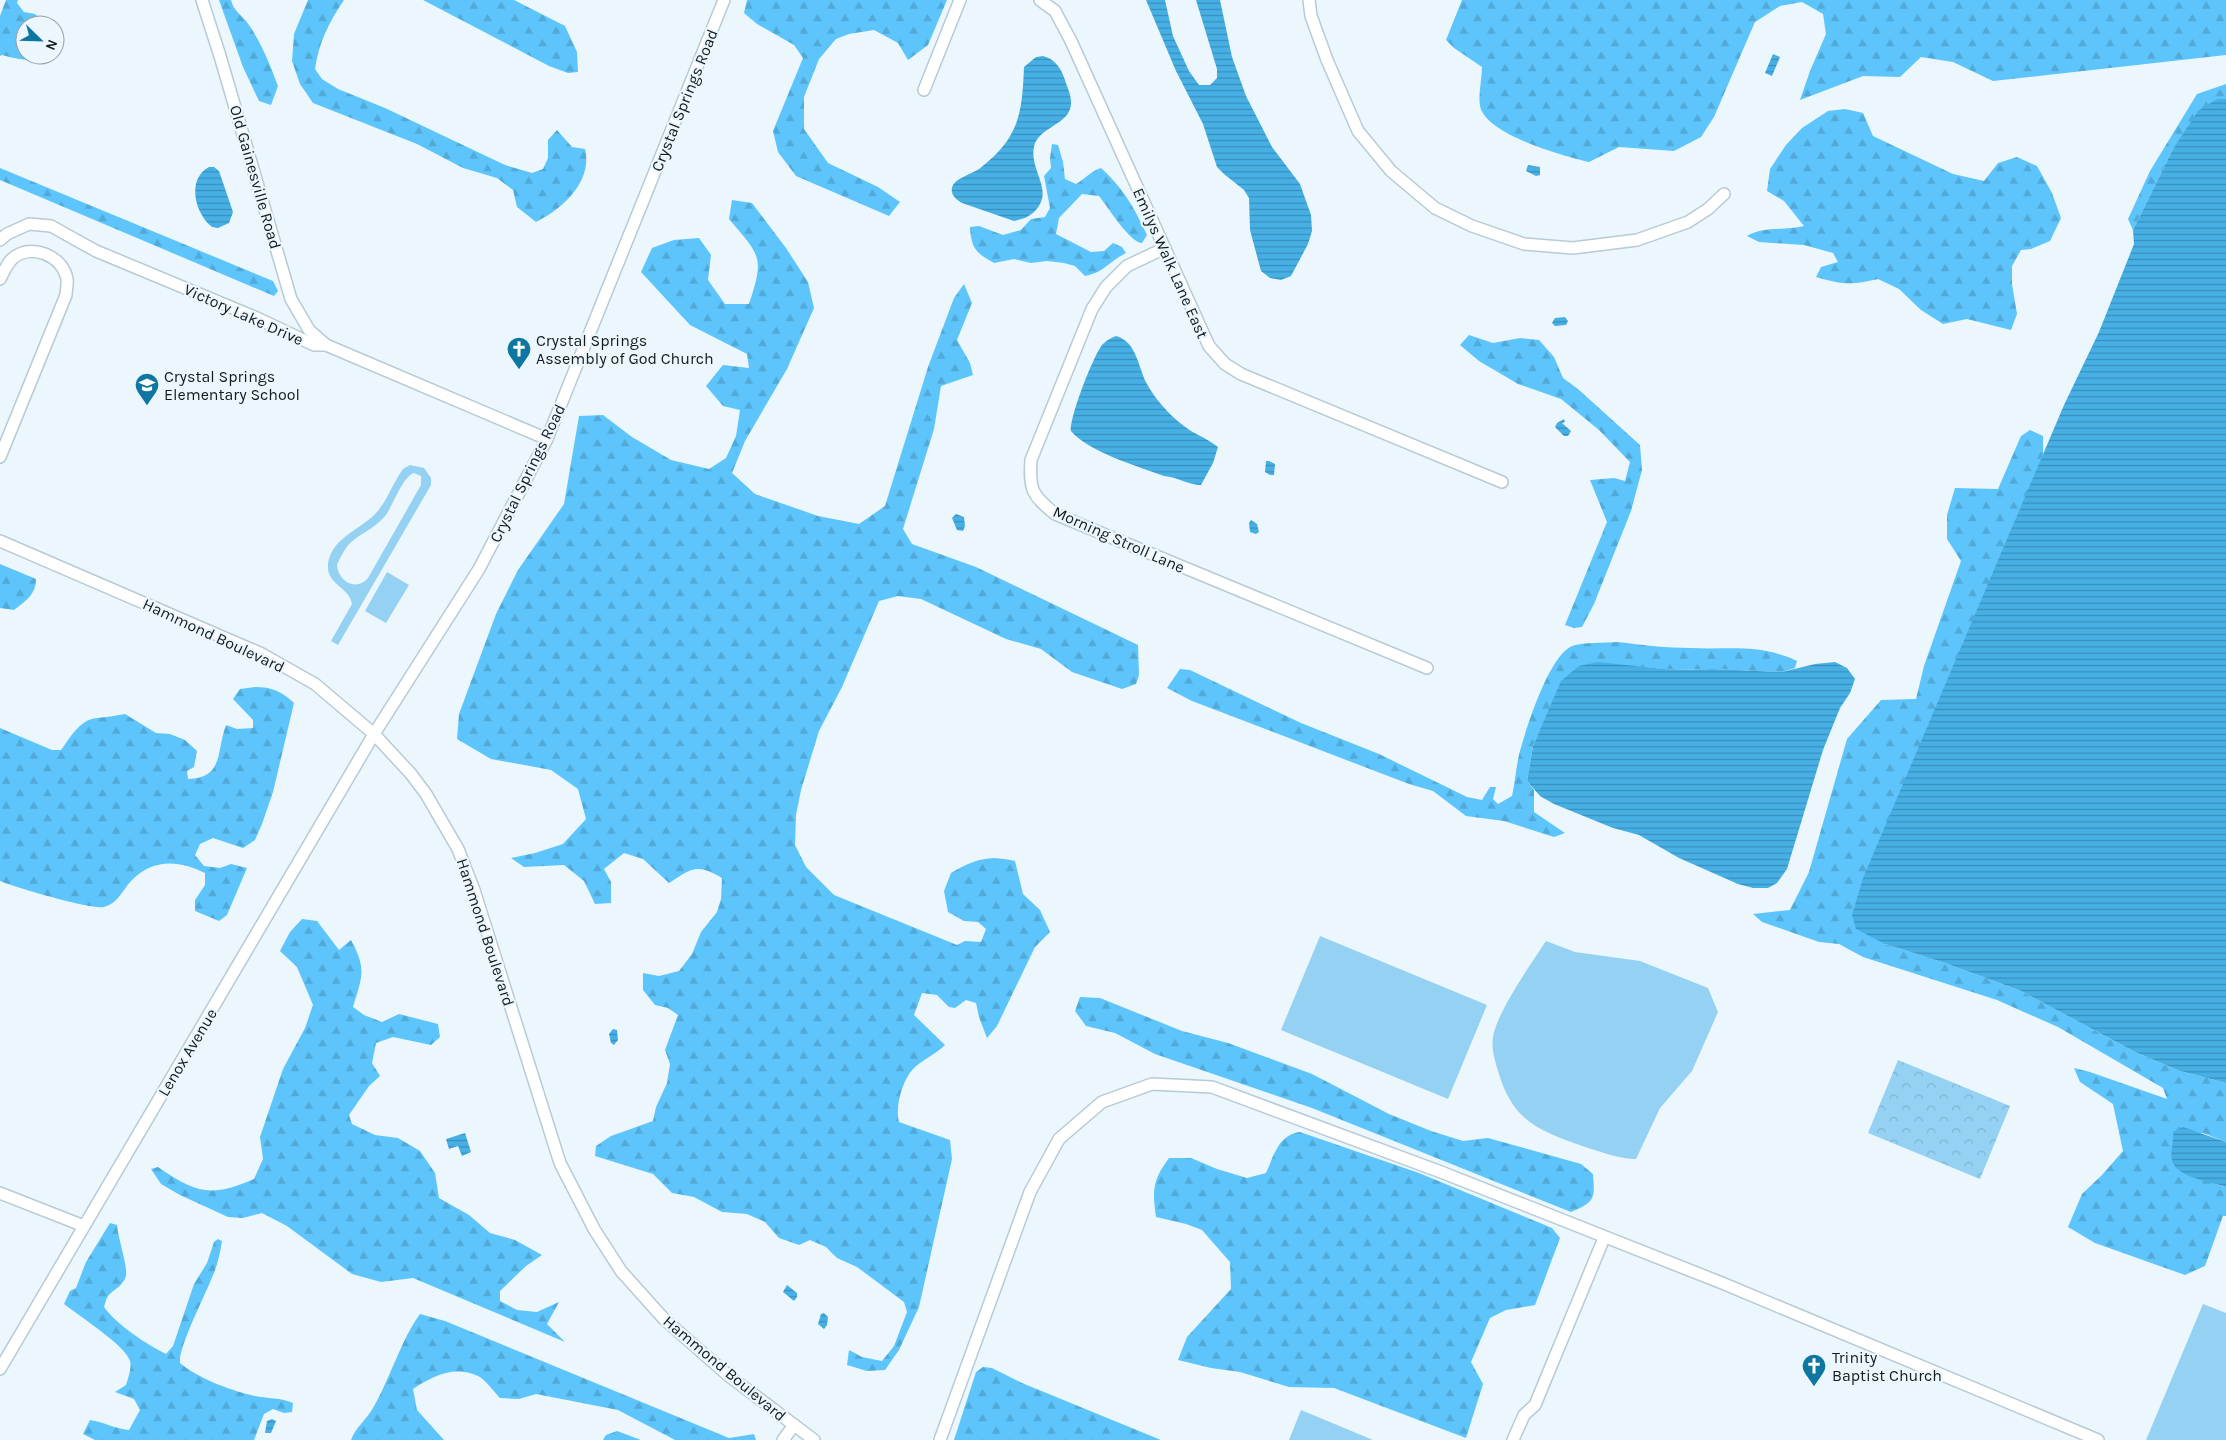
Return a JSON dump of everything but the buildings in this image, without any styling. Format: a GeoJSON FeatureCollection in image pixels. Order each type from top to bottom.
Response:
{"type":"FeatureCollection","features":[{"type":"Feature","properties":{"kind":"street","name":"Old Gainesville Road"},"geometry":{"type":"LineString","coordinates":[[202,0],[232,93],[292,299],[309,330],[326,345]]}},
{"type":"Feature","properties":{"kind":"street","name":"Crystal Springs Road"},"geometry":{"type":"LineString","coordinates":[[374,734],[479,569],[548,439],[724,0]]}},
{"type":"Feature","properties":{"kind":"street"},"geometry":{"type":"LineString","coordinates":[[924,90],[960,0]]}},
{"type":"Feature","properties":{"kind":"street","name":"Emilys Walk Lane East"},"geometry":{"type":"LineString","coordinates":[[1040,0],[1055,11],[1071,41],[1209,346],[1225,364],[1241,374],[1502,482]]}},
{"type":"Feature","properties":{"kind":"street"},"geometry":{"type":"LineString","coordinates":[[1309,0],[1311,16],[1327,60],[1358,131],[1391,171],[1435,208],[1472,226],[1524,244],[1573,248],[1637,240],[1688,222],[1708,210],[1724,194]]}},
{"type":"Feature","properties":{"kind":"street","name":"Victory Lake Drive"},"geometry":{"type":"LineString","coordinates":[[0,240],[7,234],[30,224],[51,226],[96,251],[257,318],[314,345],[326,345],[548,439]]}},
{"type":"Feature","properties":{"kind":"street","name":"Morning Stroll Lane"},"geometry":{"type":"LineString","coordinates":[[1165,248],[1126,266],[1106,286],[1092,309],[1031,460],[1030,483],[1038,500],[1055,514],[1427,668]]}},
{"type":"Feature","properties":{"kind":"street"},"geometry":{"type":"LineString","coordinates":[[0,279],[12,259],[22,253],[40,252],[56,259],[62,266],[67,280],[66,295],[0,457]]}},
{"type":"Feature","properties":{"kind":"street","name":"Hammond Boulevard"},"geometry":{"type":"LineString","coordinates":[[0,541],[262,654],[315,684],[374,734],[411,774],[426,794],[458,849],[474,890],[560,1163],[594,1229],[622,1271],[664,1319],[729,1376],[814,1440]]}},
{"type":"Feature","properties":{"kind":"street","name":"Lenox Avenue"},"geometry":{"type":"LineString","coordinates":[[0,1369],[374,734]]}},
{"type":"Feature","properties":{"kind":"street"},"geometry":{"type":"LineString","coordinates":[[940,1440],[1030,1192],[1059,1139],[1102,1102],[1152,1084],[1212,1087],[1441,1172],[1604,1238],[1722,1282],[2098,1440]]}},
{"type":"Feature","properties":{"kind":"street"},"geometry":{"type":"LineString","coordinates":[[0,1193],[84,1226]]}},
{"type":"Feature","properties":{"kind":"street"},"geometry":{"type":"LineString","coordinates":[[1514,1440],[1524,1414],[1536,1404],[1604,1238]]}},
{"type":"Feature","properties":{"kind":"street"},"geometry":{"type":"LineString","coordinates":[[783,1440],[794,1425]]}},
{"type":"Feature","properties":{"kind":"green space"},"geometry":{"type":"Polygon","coordinates":[[[6,0],[18,0],[17,3],[24,12],[36,15],[15,15],[15,58],[0,56],[0,16],[6,0]]]}},
{"type":"Feature","properties":{"kind":"green space"},"geometry":{"type":"Polygon","coordinates":[[[219,0],[231,0],[234,7],[254,32],[262,47],[278,86],[271,105],[259,101],[243,67],[219,0]]]}},
{"type":"Feature","properties":{"kind":"green space"},"geometry":{"type":"Polygon","coordinates":[[[308,0],[344,0],[329,24],[319,50],[315,69],[322,79],[338,89],[385,108],[505,165],[532,173],[543,169],[548,158],[548,140],[557,130],[572,147],[585,149],[585,172],[574,193],[556,210],[536,222],[517,207],[513,190],[497,178],[463,168],[417,144],[313,103],[300,84],[292,61],[294,34],[308,0]]]}},
{"type":"Feature","properties":{"kind":"green space"},"geometry":{"type":"Polygon","coordinates":[[[423,0],[514,0],[565,26],[577,52],[578,72],[568,73],[549,66],[423,0]]]}},
{"type":"Feature","properties":{"kind":"green space"},"geometry":{"type":"Polygon","coordinates":[[[747,0],[947,0],[928,45],[908,60],[898,43],[874,30],[849,34],[836,39],[819,59],[804,97],[804,129],[828,163],[878,187],[900,202],[889,216],[796,176],[778,152],[773,131],[803,58],[794,45],[757,24],[744,13],[747,0]]]}},
{"type":"Feature","properties":{"kind":"green space"},"geometry":{"type":"Polygon","coordinates":[[[1462,0],[2226,0],[2226,55],[1993,81],[1953,62],[1921,57],[1900,77],[1863,76],[1800,100],[1826,34],[1823,14],[1802,2],[1780,6],[1755,22],[1714,117],[1701,137],[1674,151],[1619,147],[1589,162],[1527,143],[1496,126],[1485,116],[1480,106],[1482,67],[1454,48],[1446,40],[1462,0]]]}},
{"type":"Feature","properties":{"kind":"green space"},"geometry":{"type":"Polygon","coordinates":[[[2226,84],[2226,99],[2217,99],[2173,149],[2133,230],[2128,219],[2150,171],[2197,94],[2226,84]]]}},
{"type":"Feature","properties":{"kind":"green space"},"geometry":{"type":"Polygon","coordinates":[[[1845,109],[1863,113],[1873,136],[1953,174],[1984,181],[1998,163],[2017,157],[2037,166],[2052,193],[2061,218],[2050,241],[2031,249],[2021,250],[2012,266],[2012,284],[2017,314],[2011,330],[1967,319],[1943,324],[1921,310],[1899,289],[1878,279],[1847,283],[1833,282],[1816,277],[1821,267],[1838,262],[1833,253],[1804,245],[1759,242],[1747,236],[1760,231],[1804,226],[1784,201],[1767,191],[1770,169],[1786,145],[1802,128],[1828,111],[1845,109]]]}},
{"type":"Feature","properties":{"kind":"green space"},"geometry":{"type":"Polygon","coordinates":[[[1052,144],[1058,145],[1065,179],[1076,184],[1101,168],[1116,183],[1127,198],[1147,235],[1142,243],[1137,241],[1125,231],[1099,196],[1082,194],[1059,218],[1056,234],[1091,252],[1104,251],[1113,243],[1122,247],[1126,253],[1102,269],[1085,276],[1075,266],[1064,263],[1047,261],[1031,263],[1014,259],[994,263],[979,253],[973,245],[970,227],[979,226],[1003,235],[1021,230],[1031,219],[1045,217],[1050,208],[1044,176],[1051,168],[1052,144]]]}},
{"type":"Feature","properties":{"kind":"green space"},"geometry":{"type":"Polygon","coordinates":[[[0,168],[273,281],[278,291],[274,296],[0,180],[0,168]]]}},
{"type":"Feature","properties":{"kind":"green space"},"geometry":{"type":"Polygon","coordinates":[[[732,200],[752,203],[786,248],[808,282],[814,308],[787,369],[745,441],[732,473],[755,494],[818,516],[859,524],[885,506],[928,367],[954,298],[964,284],[972,303],[957,340],[970,363],[973,375],[941,386],[934,429],[903,529],[912,544],[976,567],[1138,645],[1139,675],[1136,684],[1122,689],[1072,672],[1041,649],[1006,639],[921,599],[898,596],[879,601],[842,687],[819,731],[801,790],[796,815],[795,845],[806,867],[834,895],[957,945],[965,941],[981,942],[986,929],[978,922],[964,921],[948,912],[944,891],[951,873],[960,868],[975,861],[989,858],[1005,859],[1015,861],[1023,894],[1040,910],[1050,932],[1035,947],[997,1026],[987,1038],[976,1003],[966,1000],[955,1008],[949,1007],[937,995],[922,993],[914,1015],[945,1045],[909,1074],[899,1102],[899,1122],[950,1140],[952,1159],[919,1307],[899,1350],[885,1370],[867,1371],[847,1365],[849,1350],[862,1357],[882,1361],[894,1346],[907,1312],[904,1302],[857,1267],[837,1258],[826,1247],[810,1240],[799,1245],[779,1238],[765,1222],[747,1214],[722,1212],[694,1197],[672,1193],[653,1174],[595,1156],[596,1146],[611,1136],[653,1121],[656,1107],[667,1083],[670,1064],[665,1050],[678,1015],[668,1008],[655,1005],[643,990],[643,973],[659,976],[679,971],[692,954],[701,932],[717,912],[721,899],[722,878],[706,870],[695,869],[669,883],[643,859],[624,853],[604,869],[611,882],[611,903],[595,904],[584,881],[564,865],[524,867],[511,858],[563,844],[586,819],[578,789],[551,770],[491,759],[457,739],[459,714],[496,614],[518,570],[564,504],[579,416],[603,415],[632,437],[671,460],[709,469],[726,458],[736,436],[740,410],[723,406],[706,386],[723,365],[749,368],[747,354],[690,325],[641,272],[652,248],[674,240],[699,238],[711,255],[708,280],[725,304],[749,304],[757,276],[757,257],[753,249],[729,219],[732,200]]]}},
{"type":"Feature","properties":{"kind":"green space"},"geometry":{"type":"Polygon","coordinates":[[[1469,335],[1493,343],[1520,338],[1539,340],[1554,357],[1563,378],[1578,389],[1640,445],[1642,470],[1631,511],[1594,604],[1582,627],[1574,628],[1565,625],[1607,522],[1590,480],[1614,478],[1625,481],[1630,462],[1599,430],[1561,399],[1518,384],[1479,361],[1460,345],[1469,335]]]}},
{"type":"Feature","properties":{"kind":"green space"},"geometry":{"type":"Polygon","coordinates":[[[2030,430],[2043,436],[2043,454],[1885,944],[1945,963],[2021,991],[2135,1052],[2180,1071],[2226,1083],[2226,1142],[2203,1133],[2173,1132],[2174,1142],[2216,1184],[2226,1187],[2226,1216],[2223,1216],[2205,1266],[2185,1275],[2095,1243],[2068,1227],[2082,1194],[2123,1151],[2113,1104],[2080,1082],[2074,1068],[2167,1099],[2163,1088],[2058,1027],[1997,1000],[1863,957],[1839,944],[1819,942],[1762,922],[1753,914],[1790,910],[1809,872],[1847,739],[1881,700],[1916,699],[1924,666],[1961,561],[1947,539],[1947,515],[1955,488],[1998,489],[2021,436],[2030,430]]]}},
{"type":"Feature","properties":{"kind":"green space"},"geometry":{"type":"Polygon","coordinates":[[[410,465],[424,468],[431,478],[431,485],[338,645],[331,641],[352,604],[350,598],[334,581],[328,571],[330,556],[339,542],[377,512],[403,469],[410,465]],[[414,473],[410,475],[402,485],[383,519],[346,547],[337,565],[341,576],[348,583],[358,584],[368,578],[421,485],[421,476],[414,473]]]}},
{"type":"Feature","properties":{"kind":"green space"},"geometry":{"type":"Polygon","coordinates":[[[0,564],[36,579],[32,593],[14,610],[0,608],[0,564]]]}},
{"type":"Feature","properties":{"kind":"green space"},"geometry":{"type":"Polygon","coordinates":[[[387,572],[409,585],[386,623],[365,611],[387,572]]]}},
{"type":"Feature","properties":{"kind":"green space"},"geometry":{"type":"Polygon","coordinates":[[[1618,642],[1673,647],[1744,648],[1783,655],[1797,661],[1795,668],[1782,672],[1713,669],[1674,670],[1598,663],[1543,724],[1533,746],[1527,781],[1534,790],[1534,812],[1565,833],[1554,837],[1504,821],[1466,816],[1433,791],[1409,784],[1192,701],[1167,688],[1180,669],[1190,670],[1301,723],[1379,754],[1467,797],[1482,800],[1490,787],[1496,787],[1493,799],[1498,804],[1512,796],[1519,755],[1539,695],[1555,663],[1563,652],[1572,646],[1588,643],[1618,642]]]}},
{"type":"Feature","properties":{"kind":"green space"},"geometry":{"type":"Polygon","coordinates":[[[255,687],[276,690],[294,703],[273,792],[255,840],[243,848],[213,838],[200,844],[195,855],[204,866],[220,868],[231,864],[247,868],[227,915],[219,921],[195,911],[195,900],[205,885],[205,873],[176,864],[157,865],[148,868],[131,881],[113,903],[104,907],[70,902],[0,881],[0,728],[52,750],[61,750],[76,730],[85,722],[91,719],[125,714],[156,733],[170,734],[185,740],[197,751],[194,767],[187,771],[188,779],[200,778],[208,774],[217,762],[226,725],[237,729],[253,728],[253,720],[233,699],[240,689],[255,687]]]}},
{"type":"Feature","properties":{"kind":"green space"},"geometry":{"type":"Polygon","coordinates":[[[302,919],[317,921],[339,950],[351,940],[361,966],[361,980],[353,1007],[364,1015],[382,1022],[399,1014],[438,1024],[440,1037],[431,1045],[393,1037],[376,1043],[372,1063],[380,1076],[369,1086],[349,1115],[352,1124],[375,1135],[398,1138],[420,1151],[435,1173],[439,1198],[469,1215],[490,1233],[515,1240],[542,1255],[526,1266],[500,1291],[500,1301],[517,1310],[537,1312],[559,1302],[547,1324],[565,1342],[413,1278],[381,1282],[352,1274],[287,1226],[262,1213],[243,1218],[228,1217],[161,1184],[151,1169],[158,1167],[183,1183],[204,1190],[226,1189],[254,1179],[263,1159],[260,1137],[283,1069],[305,1028],[313,1005],[297,967],[280,951],[290,932],[302,919]]]}},
{"type":"Feature","properties":{"kind":"green space"},"geometry":{"type":"Polygon","coordinates":[[[1320,936],[1487,1005],[1448,1099],[1281,1030],[1320,936]]]}},
{"type":"Feature","properties":{"kind":"green space"},"geometry":{"type":"Polygon","coordinates":[[[1546,941],[1575,952],[1640,961],[1708,988],[1718,1012],[1692,1071],[1660,1108],[1636,1159],[1617,1157],[1585,1147],[1541,1129],[1520,1113],[1511,1102],[1504,1088],[1493,1050],[1493,1037],[1501,1015],[1515,988],[1546,941]]]}},
{"type":"Feature","properties":{"kind":"green space"},"geometry":{"type":"Polygon","coordinates":[[[1080,997],[1100,998],[1182,1031],[1228,1043],[1312,1074],[1389,1114],[1431,1131],[1463,1141],[1488,1138],[1581,1164],[1593,1174],[1594,1189],[1592,1199],[1571,1212],[1312,1108],[1155,1054],[1115,1033],[1086,1026],[1075,1011],[1080,997]]]}},
{"type":"Feature","properties":{"kind":"green space"},"geometry":{"type":"Polygon","coordinates":[[[1898,1060],[2010,1106],[1980,1179],[1868,1133],[1898,1060]]]}},
{"type":"Feature","properties":{"kind":"green space"},"geometry":{"type":"Polygon","coordinates":[[[1300,1132],[1419,1173],[1552,1228],[1560,1238],[1535,1305],[1506,1310],[1490,1318],[1471,1362],[1483,1384],[1466,1438],[1334,1388],[1289,1387],[1240,1372],[1211,1368],[1178,1360],[1187,1337],[1231,1289],[1230,1262],[1202,1230],[1156,1217],[1154,1192],[1160,1173],[1169,1158],[1191,1158],[1217,1169],[1247,1178],[1266,1173],[1274,1153],[1282,1142],[1287,1137],[1300,1132]]]}},
{"type":"Feature","properties":{"kind":"green space"},"geometry":{"type":"Polygon","coordinates":[[[110,1223],[117,1225],[126,1266],[126,1276],[121,1285],[108,1296],[104,1307],[116,1321],[132,1334],[166,1354],[173,1346],[194,1284],[207,1263],[214,1242],[218,1239],[222,1241],[216,1267],[183,1345],[180,1363],[204,1378],[233,1390],[293,1403],[292,1412],[284,1413],[273,1409],[264,1414],[254,1440],[95,1440],[83,1434],[90,1420],[129,1430],[140,1410],[134,1399],[115,1392],[126,1385],[130,1373],[130,1361],[127,1355],[111,1339],[64,1304],[70,1291],[76,1288],[86,1262],[110,1223]]]}},
{"type":"Feature","properties":{"kind":"green space"},"geometry":{"type":"Polygon","coordinates":[[[2203,1304],[2226,1313],[2226,1440],[2146,1440],[2203,1304]]]}},
{"type":"Feature","properties":{"kind":"green space"},"geometry":{"type":"Polygon","coordinates":[[[420,1314],[445,1321],[729,1438],[754,1434],[756,1440],[675,1440],[618,1410],[536,1394],[519,1399],[500,1398],[478,1376],[469,1373],[452,1372],[436,1376],[413,1389],[417,1410],[444,1440],[351,1440],[355,1431],[373,1408],[413,1324],[420,1314]]]}},
{"type":"Feature","properties":{"kind":"green space"},"geometry":{"type":"Polygon","coordinates":[[[983,1367],[992,1368],[1022,1383],[1161,1440],[954,1440],[976,1372],[983,1367]]]}},
{"type":"Feature","properties":{"kind":"green space"},"geometry":{"type":"Polygon","coordinates":[[[1301,1410],[1373,1440],[1289,1440],[1301,1410]]]}},
{"type":"Feature","properties":{"kind":"green space"},"geometry":{"type":"Polygon","coordinates":[[[617,1431],[641,1440],[603,1440],[606,1435],[617,1431]]]}},
{"type":"Feature","properties":{"kind":"shaded area"},"geometry":{"type":"Polygon","coordinates":[[[1146,0],[1165,0],[1173,36],[1189,71],[1199,85],[1210,85],[1217,78],[1217,69],[1196,0],[1220,0],[1232,57],[1246,96],[1272,147],[1300,184],[1311,215],[1312,231],[1308,244],[1291,276],[1281,280],[1270,278],[1261,271],[1250,230],[1249,198],[1244,190],[1217,167],[1203,124],[1176,71],[1146,0]]]}},
{"type":"Feature","properties":{"kind":"shaded area"},"geometry":{"type":"Polygon","coordinates":[[[1773,54],[1780,57],[1772,76],[1765,73],[1773,54]]]}},
{"type":"Feature","properties":{"kind":"shaded area"},"geometry":{"type":"Polygon","coordinates":[[[1043,56],[1051,59],[1059,68],[1069,91],[1071,102],[1070,110],[1066,116],[1042,134],[1034,147],[1033,156],[1043,196],[1040,203],[1030,215],[1014,221],[962,203],[953,196],[953,185],[961,178],[979,169],[1003,147],[1016,124],[1022,99],[1024,67],[1036,57],[1043,56]]]}},
{"type":"Feature","properties":{"kind":"shaded area"},"geometry":{"type":"Polygon","coordinates":[[[2217,99],[2226,99],[2226,1083],[2180,1071],[2135,1052],[2021,991],[1945,963],[1885,944],[1856,929],[1852,915],[1863,878],[2064,405],[2099,332],[2134,244],[2133,230],[2173,149],[2198,111],[2217,99]]]}},
{"type":"Feature","properties":{"kind":"shaded area"},"geometry":{"type":"Polygon","coordinates":[[[1528,165],[1540,167],[1540,175],[1536,176],[1526,171],[1528,165]]]}},
{"type":"Feature","properties":{"kind":"shaded area"},"geometry":{"type":"Polygon","coordinates":[[[209,167],[214,167],[219,171],[233,212],[229,223],[218,228],[212,227],[201,214],[196,197],[195,188],[197,180],[202,172],[209,167]]]}},
{"type":"Feature","properties":{"kind":"shaded area"},"geometry":{"type":"Polygon","coordinates":[[[1565,317],[1568,321],[1566,325],[1555,326],[1552,323],[1555,318],[1565,317]]]}},
{"type":"Feature","properties":{"kind":"shaded area"},"geometry":{"type":"Polygon","coordinates":[[[1116,336],[1129,344],[1148,386],[1167,411],[1185,427],[1218,447],[1213,463],[1201,485],[1164,476],[1114,458],[1089,445],[1071,431],[1071,424],[1088,372],[1103,344],[1116,336]]]}},
{"type":"Feature","properties":{"kind":"shaded area"},"geometry":{"type":"Polygon","coordinates":[[[1564,419],[1565,422],[1562,423],[1571,431],[1568,436],[1564,436],[1555,427],[1557,423],[1564,419]]]}},
{"type":"Feature","properties":{"kind":"shaded area"},"geometry":{"type":"Polygon","coordinates":[[[1266,461],[1275,464],[1274,475],[1265,472],[1266,461]]]}},
{"type":"Feature","properties":{"kind":"shaded area"},"geometry":{"type":"Polygon","coordinates":[[[956,514],[964,517],[965,526],[963,531],[957,530],[952,518],[956,514]]]}},
{"type":"Feature","properties":{"kind":"shaded area"},"geometry":{"type":"Polygon","coordinates":[[[1251,520],[1257,524],[1259,532],[1256,534],[1250,532],[1249,523],[1251,520]]]}},
{"type":"Feature","properties":{"kind":"shaded area"},"geometry":{"type":"Polygon","coordinates":[[[1598,662],[1674,670],[1713,669],[1782,672],[1815,664],[1835,662],[1847,668],[1855,679],[1850,693],[1840,708],[1823,750],[1787,869],[1777,883],[1768,888],[1753,888],[1738,884],[1679,858],[1639,835],[1613,828],[1554,804],[1540,796],[1527,781],[1533,746],[1561,681],[1579,666],[1598,662]]]}},
{"type":"Feature","properties":{"kind":"shaded area"},"geometry":{"type":"Polygon","coordinates":[[[613,1029],[617,1030],[618,1040],[614,1045],[611,1043],[609,1034],[613,1029]]]}},
{"type":"Feature","properties":{"kind":"shaded area"},"geometry":{"type":"Polygon","coordinates":[[[2183,1127],[2226,1142],[2226,1187],[2187,1175],[2175,1166],[2172,1160],[2173,1132],[2183,1127]]]}},
{"type":"Feature","properties":{"kind":"shaded area"},"geometry":{"type":"Polygon","coordinates":[[[465,1133],[471,1152],[462,1156],[458,1146],[449,1149],[446,1139],[465,1133]]]}},
{"type":"Feature","properties":{"kind":"shaded area"},"geometry":{"type":"Polygon","coordinates":[[[787,1285],[797,1293],[794,1301],[783,1292],[787,1285]]]}},
{"type":"Feature","properties":{"kind":"shaded area"},"geometry":{"type":"Polygon","coordinates":[[[824,1313],[828,1317],[827,1325],[824,1329],[818,1324],[821,1314],[824,1313]]]}},
{"type":"Feature","properties":{"kind":"shaded area"},"geometry":{"type":"Polygon","coordinates":[[[272,1419],[276,1421],[271,1433],[265,1433],[267,1421],[272,1419]]]}},
{"type":"Feature","properties":{"kind":"place","name":"Crystal Springs Assembly of God Church"},"geometry":{"type":"Point","coordinates":[519,370]}},
{"type":"Feature","properties":{"kind":"place","name":"Crystal Springs Elementary School"},"geometry":{"type":"Point","coordinates":[147,406]}},
{"type":"Feature","properties":{"kind":"place","name":"Trinity Baptist Church"},"geometry":{"type":"Point","coordinates":[1814,1387]}}]}
